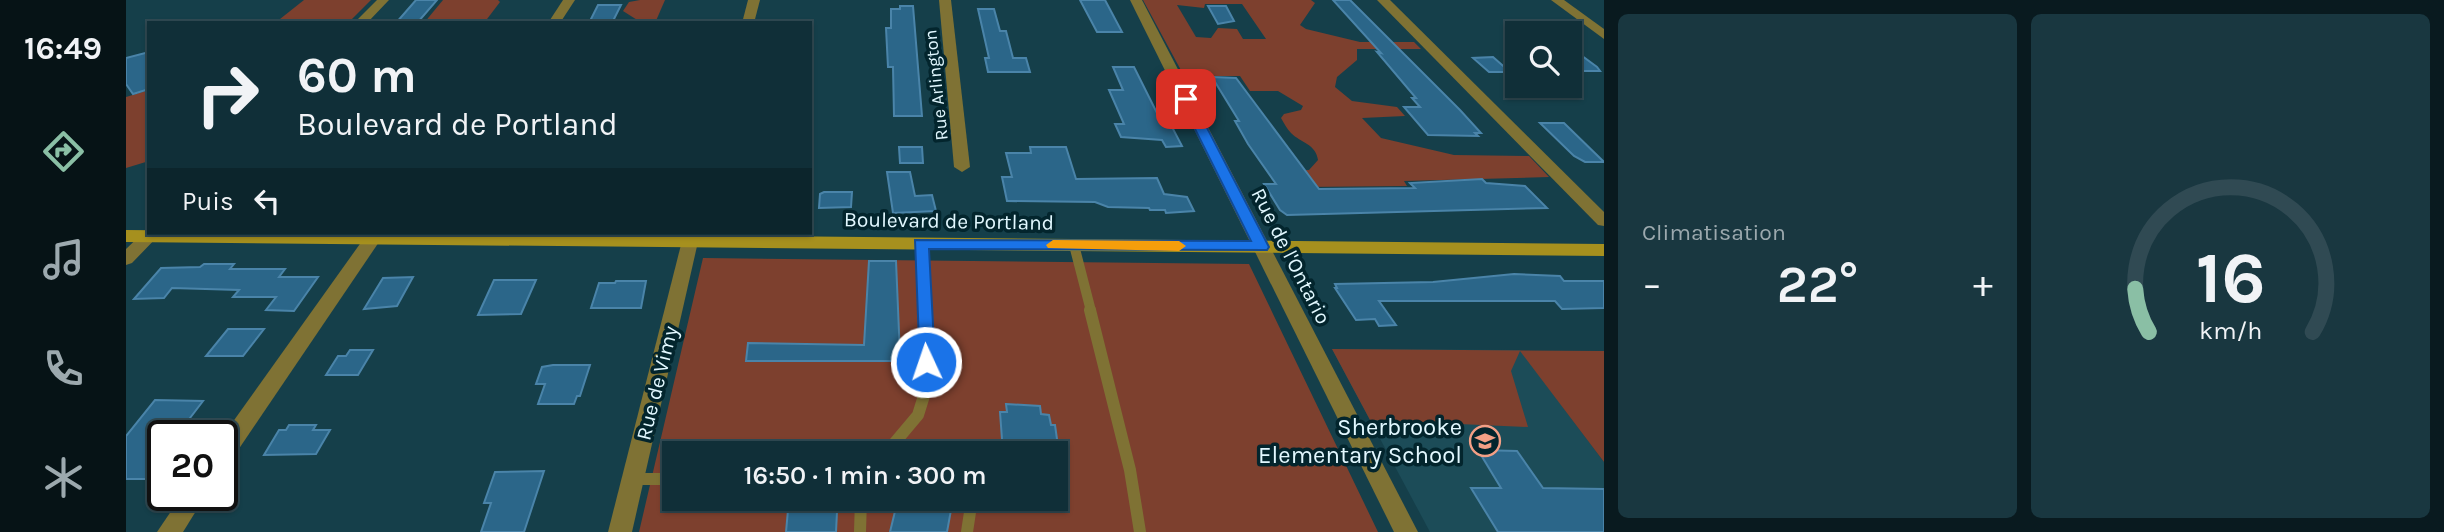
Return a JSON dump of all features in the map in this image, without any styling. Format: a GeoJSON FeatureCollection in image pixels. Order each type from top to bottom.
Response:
{"type":"FeatureCollection","features":[{"type":"Feature","properties":{"kind":"main road","name":"Boulevard de Portland"},"geometry":{"type":"LineString","coordinates":[[126,236],[147,234]]}},
{"type":"Feature","properties":{"kind":"main road","name":"Boulevard de Portland"},"geometry":{"type":"LineString","coordinates":[[206,235],[373,238],[691,237],[921,244],[1604,250]]}},
{"type":"Feature","properties":{"kind":"street"},"geometry":{"type":"LineString","coordinates":[[362,21],[383,0]]}},
{"type":"Feature","properties":{"kind":"street"},"geometry":{"type":"LineString","coordinates":[[555,21],[569,0]]}},
{"type":"Feature","properties":{"kind":"street"},"geometry":{"type":"LineString","coordinates":[[749,21],[754,0]]}},
{"type":"Feature","properties":{"kind":"street","name":"Rue Arlington"},"geometry":{"type":"LineString","coordinates":[[945,0],[962,167]]}},
{"type":"Feature","properties":{"kind":"street","name":"Rue de l'Ontario"},"geometry":{"type":"LineString","coordinates":[[1136,0],[1406,532]]}},
{"type":"Feature","properties":{"kind":"street"},"geometry":{"type":"LineString","coordinates":[[1383,0],[1604,221]]}},
{"type":"Feature","properties":{"kind":"street"},"geometry":{"type":"LineString","coordinates":[[1557,0],[1604,35]]}},
{"type":"Feature","properties":{"kind":"street"},"geometry":{"type":"LineString","coordinates":[[126,259],[150,235]]}},
{"type":"Feature","properties":{"kind":"street","name":"Rue de Vimy"},"geometry":{"type":"LineString","coordinates":[[620,532],[691,237]]}},
{"type":"Feature","properties":{"kind":"street"},"geometry":{"type":"LineString","coordinates":[[238,432],[373,238]]}},
{"type":"Feature","properties":{"kind":"street"},"geometry":{"type":"LineString","coordinates":[[169,532],[184,511]]}},
{"type":"Feature","properties":{"kind":"lane"},"geometry":{"type":"LineString","coordinates":[[896,441],[918,415],[927,386],[921,244]]}},
{"type":"Feature","properties":{"kind":"lane"},"geometry":{"type":"LineString","coordinates":[[1074,245],[1130,470],[1140,532]]}},
{"type":"Feature","properties":{"kind":"lane"},"geometry":{"type":"LineString","coordinates":[[634,479],[662,479]]}},
{"type":"Feature","properties":{"kind":"lane"},"geometry":{"type":"LineString","coordinates":[[860,532],[861,511]]}},
{"type":"Feature","properties":{"kind":"lane"},"geometry":{"type":"LineString","coordinates":[[967,532],[970,511]]}},
{"type":"Feature","properties":{"kind":"shaded area"},"geometry":{"type":"Polygon","coordinates":[[[304,0],[371,0],[350,21],[278,21],[304,0]]]}},
{"type":"Feature","properties":{"kind":"shaded area"},"geometry":{"type":"Polygon","coordinates":[[[443,0],[500,2],[486,21],[426,21],[443,0]]]}},
{"type":"Feature","properties":{"kind":"shaded area"},"geometry":{"type":"Polygon","coordinates":[[[665,0],[656,21],[639,21],[623,11],[629,2],[665,0]]]}},
{"type":"Feature","properties":{"kind":"shaded area"},"geometry":{"type":"Polygon","coordinates":[[[1143,0],[1311,0],[1315,3],[1300,25],[1306,29],[1360,42],[1414,42],[1421,49],[1357,49],[1357,60],[1337,77],[1335,87],[1352,101],[1397,107],[1405,116],[1362,118],[1381,138],[1454,155],[1529,156],[1549,177],[1404,181],[1407,186],[1303,187],[1292,171],[1309,170],[1318,160],[1317,155],[1311,147],[1291,133],[1281,118],[1284,114],[1301,110],[1303,106],[1278,91],[1250,91],[1240,76],[1205,76],[1207,84],[1190,87],[1143,0]],[[1205,4],[1204,8],[1177,5],[1196,37],[1211,38],[1218,28],[1237,29],[1243,39],[1266,39],[1242,4],[1205,4]]]}},
{"type":"Feature","properties":{"kind":"shaded area"},"geometry":{"type":"Polygon","coordinates":[[[147,91],[147,162],[126,168],[126,97],[147,91]]]}},
{"type":"Feature","properties":{"kind":"shaded area"},"geometry":{"type":"Polygon","coordinates":[[[703,258],[1249,264],[1378,532],[639,532],[703,258]]]}},
{"type":"Feature","properties":{"kind":"shaded area","name":"Sherbrooke Elementary School"},"geometry":{"type":"Polygon","coordinates":[[[1332,349],[1520,350],[1604,462],[1604,532],[1430,532],[1332,349]]]}},
{"type":"Feature","properties":{"kind":"shaded area"},"geometry":{"type":"Polygon","coordinates":[[[1332,349],[1604,351],[1604,462],[1520,351],[1511,371],[1528,427],[1370,420],[1332,349]]]}},
{"type":"Feature","properties":{"kind":"building"},"geometry":{"type":"Polygon","coordinates":[[[416,0],[437,0],[419,21],[398,21],[416,0]]]}},
{"type":"Feature","properties":{"kind":"building"},"geometry":{"type":"Polygon","coordinates":[[[1080,0],[1105,0],[1122,32],[1097,32],[1080,0]]]}},
{"type":"Feature","properties":{"kind":"building"},"geometry":{"type":"Polygon","coordinates":[[[1333,0],[1350,0],[1481,133],[1475,133],[1478,136],[1428,135],[1404,107],[1420,107],[1412,98],[1416,98],[1377,52],[1381,53],[1333,0]]]}},
{"type":"Feature","properties":{"kind":"building"},"geometry":{"type":"Polygon","coordinates":[[[598,5],[621,5],[613,21],[590,21],[598,5]]]}},
{"type":"Feature","properties":{"kind":"building"},"geometry":{"type":"Polygon","coordinates":[[[900,6],[913,6],[922,116],[894,116],[893,67],[888,67],[886,28],[891,28],[891,9],[900,9],[900,6]]]}},
{"type":"Feature","properties":{"kind":"building"},"geometry":{"type":"Polygon","coordinates":[[[1208,6],[1226,6],[1234,21],[1218,24],[1208,6]]]}},
{"type":"Feature","properties":{"kind":"building"},"geometry":{"type":"Polygon","coordinates":[[[978,9],[994,9],[1000,31],[1006,31],[1013,58],[1026,58],[1030,72],[988,72],[985,58],[989,58],[978,9]]]}},
{"type":"Feature","properties":{"kind":"building"},"geometry":{"type":"Polygon","coordinates":[[[147,53],[147,90],[133,94],[126,84],[126,58],[147,53]]]}},
{"type":"Feature","properties":{"kind":"building"},"geometry":{"type":"Polygon","coordinates":[[[1582,56],[1597,67],[1600,71],[1582,71],[1582,56]]]}},
{"type":"Feature","properties":{"kind":"building"},"geometry":{"type":"Polygon","coordinates":[[[1493,57],[1505,68],[1505,72],[1489,72],[1473,58],[1493,57]]]}},
{"type":"Feature","properties":{"kind":"building"},"geometry":{"type":"Polygon","coordinates":[[[1113,67],[1134,67],[1163,125],[1171,125],[1182,146],[1166,147],[1162,140],[1121,137],[1115,124],[1124,124],[1109,90],[1123,90],[1113,67]]]}},
{"type":"Feature","properties":{"kind":"building"},"geometry":{"type":"Polygon","coordinates":[[[1212,77],[1236,78],[1319,189],[1415,188],[1410,183],[1482,179],[1486,183],[1525,186],[1547,208],[1287,215],[1280,210],[1264,184],[1276,184],[1248,144],[1235,121],[1239,121],[1212,77]]]}},
{"type":"Feature","properties":{"kind":"building"},"geometry":{"type":"Polygon","coordinates":[[[1540,123],[1564,123],[1604,162],[1585,162],[1574,156],[1540,123]]]}},
{"type":"Feature","properties":{"kind":"building"},"geometry":{"type":"Polygon","coordinates":[[[899,147],[922,147],[923,163],[900,163],[899,147]]]}},
{"type":"Feature","properties":{"kind":"building"},"geometry":{"type":"Polygon","coordinates":[[[1030,147],[1066,147],[1076,179],[1157,178],[1164,194],[1187,197],[1194,211],[1166,213],[1165,210],[1149,208],[1108,207],[1095,202],[1007,201],[1002,177],[1012,177],[1006,153],[1031,153],[1030,147]]]}},
{"type":"Feature","properties":{"kind":"building"},"geometry":{"type":"Polygon","coordinates":[[[887,172],[910,172],[915,196],[932,195],[936,211],[893,213],[887,172]]]}},
{"type":"Feature","properties":{"kind":"building"},"geometry":{"type":"Polygon","coordinates":[[[852,192],[851,207],[819,208],[820,194],[852,192]]]}},
{"type":"Feature","properties":{"kind":"building"},"geometry":{"type":"Polygon","coordinates":[[[869,261],[896,261],[900,356],[896,356],[896,361],[746,361],[748,343],[864,345],[869,261]]]}},
{"type":"Feature","properties":{"kind":"building"},"geometry":{"type":"Polygon","coordinates":[[[204,264],[234,264],[230,269],[285,269],[279,277],[318,277],[294,311],[266,310],[276,297],[233,297],[239,290],[172,288],[164,298],[134,299],[161,268],[200,267],[204,264]]]}},
{"type":"Feature","properties":{"kind":"building"},"geometry":{"type":"Polygon","coordinates":[[[1514,274],[1560,276],[1564,281],[1604,281],[1604,308],[1562,309],[1555,301],[1379,301],[1396,325],[1379,326],[1375,319],[1356,320],[1335,288],[1335,284],[1433,282],[1514,274]]]}},
{"type":"Feature","properties":{"kind":"building"},"geometry":{"type":"Polygon","coordinates":[[[413,277],[397,306],[364,309],[383,278],[413,277]]]}},
{"type":"Feature","properties":{"kind":"building"},"geometry":{"type":"Polygon","coordinates":[[[494,280],[536,280],[521,314],[478,315],[494,280]]]}},
{"type":"Feature","properties":{"kind":"building"},"geometry":{"type":"Polygon","coordinates":[[[646,281],[641,308],[591,308],[599,283],[646,281]]]}},
{"type":"Feature","properties":{"kind":"building"},"geometry":{"type":"Polygon","coordinates":[[[228,329],[264,329],[243,356],[206,356],[228,329]]]}},
{"type":"Feature","properties":{"kind":"building"},"geometry":{"type":"Polygon","coordinates":[[[350,350],[373,350],[358,375],[326,375],[338,356],[346,356],[350,350]]]}},
{"type":"Feature","properties":{"kind":"building"},"geometry":{"type":"Polygon","coordinates":[[[590,365],[580,396],[577,396],[574,404],[538,404],[545,384],[536,384],[542,367],[590,365]]]}},
{"type":"Feature","properties":{"kind":"building"},"geometry":{"type":"Polygon","coordinates":[[[155,400],[203,401],[188,420],[147,420],[147,479],[126,479],[126,436],[155,400]]]}},
{"type":"Feature","properties":{"kind":"building"},"geometry":{"type":"Polygon","coordinates":[[[1006,404],[1040,406],[1041,414],[1049,415],[1051,425],[1055,425],[1057,441],[1002,441],[1000,412],[1007,412],[1006,404]]]}},
{"type":"Feature","properties":{"kind":"building"},"geometry":{"type":"Polygon","coordinates":[[[289,425],[316,425],[313,430],[330,430],[316,454],[264,455],[279,430],[286,430],[289,425]]]}},
{"type":"Feature","properties":{"kind":"building"},"geometry":{"type":"Polygon","coordinates":[[[1478,450],[1517,451],[1543,488],[1604,489],[1604,532],[1498,532],[1471,488],[1501,488],[1478,450]]]}},
{"type":"Feature","properties":{"kind":"building"},"geometry":{"type":"Polygon","coordinates":[[[544,471],[524,532],[481,532],[491,503],[484,503],[495,472],[544,471]]]}},
{"type":"Feature","properties":{"kind":"building"},"geometry":{"type":"Polygon","coordinates":[[[788,511],[847,511],[837,512],[836,532],[786,532],[788,511]]]}},
{"type":"Feature","properties":{"kind":"building"},"geometry":{"type":"Polygon","coordinates":[[[895,511],[951,511],[947,532],[890,532],[895,511]]]}},
{"type":"Feature","properties":{"kind":"slow traffic"},"geometry":{"type":"LineString","coordinates":[[1053,245],[1179,246]]}},
{"type":"Feature","properties":{"kind":"place","name":"Sherbrooke Elementary School"},"geometry":{"type":"Point","coordinates":[1485,441]}},
{"type":"Feature","properties":{"kind":"route"},"geometry":{"type":"LineString","coordinates":[[926,362],[921,244],[1261,247],[1186,99]]}}]}
